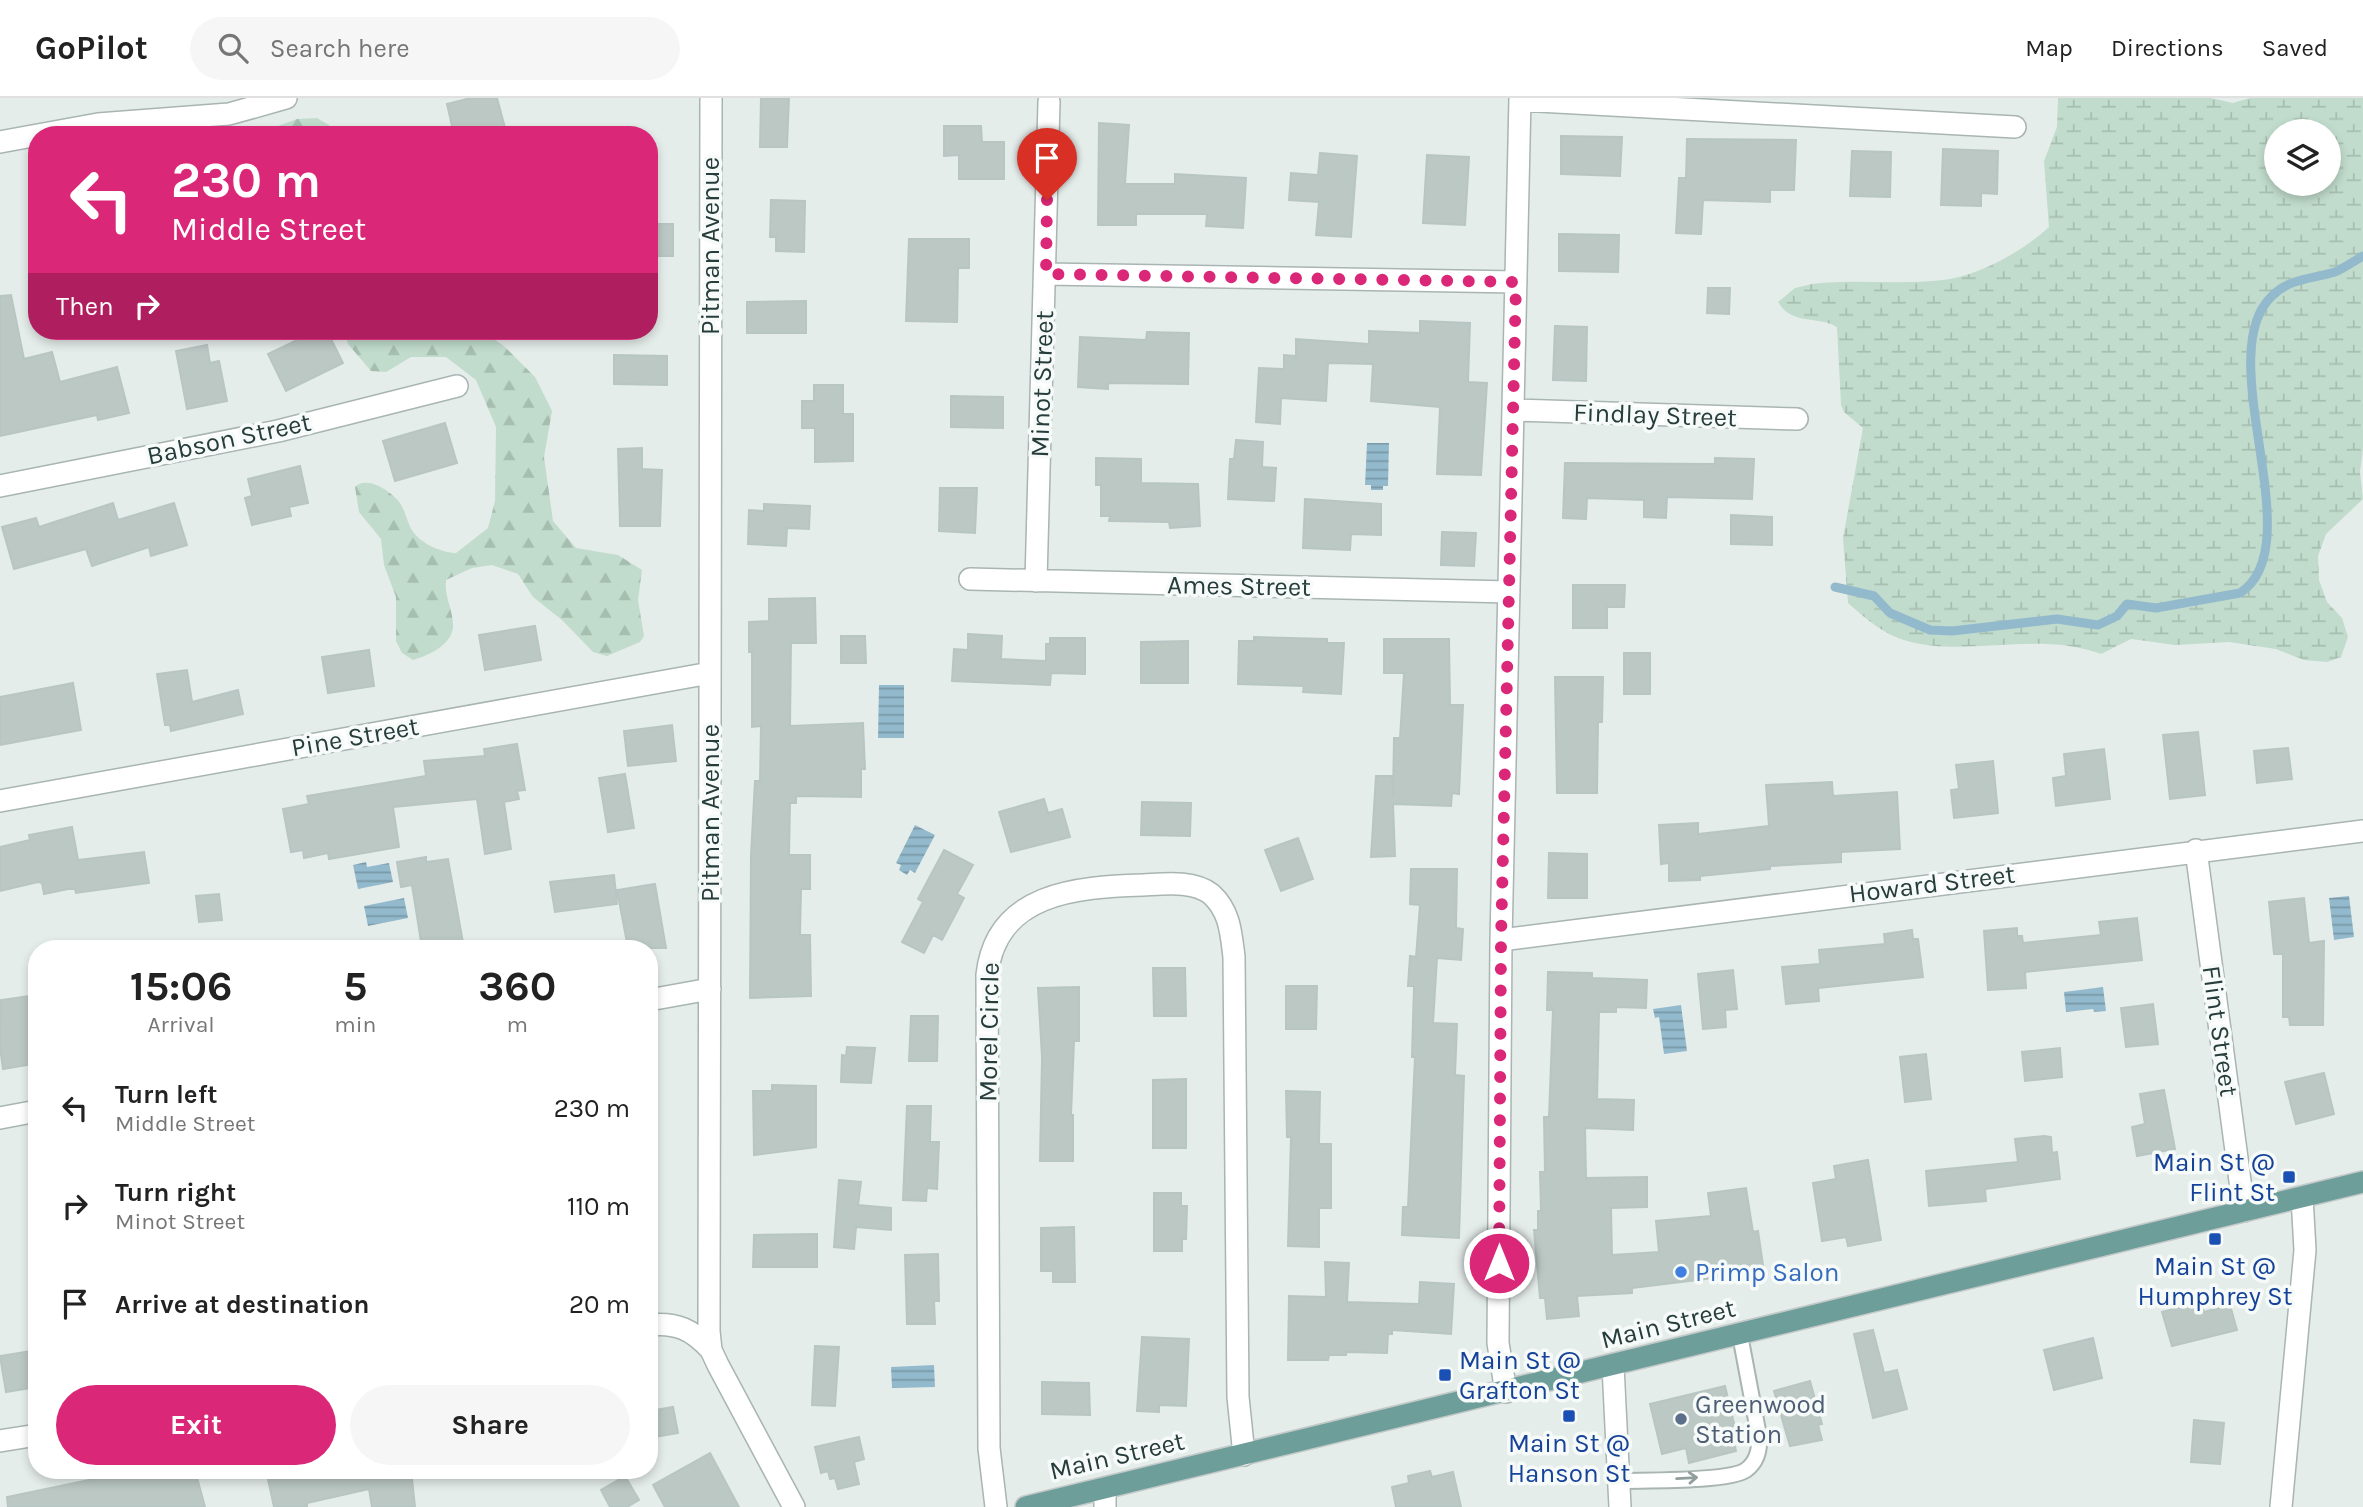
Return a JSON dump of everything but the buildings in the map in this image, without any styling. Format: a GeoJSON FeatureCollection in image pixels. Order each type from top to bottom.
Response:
{"type":"FeatureCollection","features":[{"type":"Feature","properties":{"kind":"main road","name":"Main Street"},"geometry":{"type":"LineString","coordinates":[[1026,1507],[1105,1497],[1244,1455],[2363,1182]]}},
{"type":"Feature","properties":{"kind":"street"},"geometry":{"type":"LineString","coordinates":[[87,126],[229,114],[286,98]]}},
{"type":"Feature","properties":{"kind":"street","name":"Pitman Avenue"},"geometry":{"type":"LineString","coordinates":[[710,98],[712,1350],[736,1403],[794,1507]]}},
{"type":"Feature","properties":{"kind":"street"},"geometry":{"type":"LineString","coordinates":[[1506,1392],[1498,1343],[1501,940],[1520,99],[2015,127]]}},
{"type":"Feature","properties":{"kind":"street","name":"Minot Street"},"geometry":{"type":"LineString","coordinates":[[1036,581],[1049,102]]}},
{"type":"Feature","properties":{"kind":"street"},"geometry":{"type":"LineString","coordinates":[[0,142],[28,137]]}},
{"type":"Feature","properties":{"kind":"street"},"geometry":{"type":"LineString","coordinates":[[1046,274],[1516,282]]}},
{"type":"Feature","properties":{"kind":"street","name":"Babson Street"},"geometry":{"type":"LineString","coordinates":[[0,485],[278,431],[457,386]]}},
{"type":"Feature","properties":{"kind":"street","name":"Findlay Street"},"geometry":{"type":"LineString","coordinates":[[1513,410],[1797,419]]}},
{"type":"Feature","properties":{"kind":"street","name":"Ames Street"},"geometry":{"type":"LineString","coordinates":[[970,579],[1509,592]]}},
{"type":"Feature","properties":{"kind":"street","name":"Pine Street"},"geometry":{"type":"LineString","coordinates":[[0,801],[710,673]]}},
{"type":"Feature","properties":{"kind":"street","name":"Howard Street"},"geometry":{"type":"LineString","coordinates":[[1501,940],[2196,850],[2363,831]]}},
{"type":"Feature","properties":{"kind":"street","name":"Flint Street"},"geometry":{"type":"LineString","coordinates":[[2196,850],[2244,1212]]}},
{"type":"Feature","properties":{"kind":"street","name":"Morel Circle"},"geometry":{"type":"LineString","coordinates":[[996,1507],[989,1448],[989,954],[1005,925],[1030,906],[1058,895],[1116,886],[1182,885],[1206,891],[1227,915],[1234,957],[1238,1397],[1244,1455]]}},
{"type":"Feature","properties":{"kind":"street"},"geometry":{"type":"LineString","coordinates":[[658,998],[710,989]]}},
{"type":"Feature","properties":{"kind":"street"},"geometry":{"type":"LineString","coordinates":[[0,1118],[28,1113]]}},
{"type":"Feature","properties":{"kind":"street"},"geometry":{"type":"LineString","coordinates":[[2281,1507],[2305,1250],[2302,1196]]}},
{"type":"Feature","properties":{"kind":"street"},"geometry":{"type":"LineString","coordinates":[[658,1325],[688,1329],[712,1350]]}},
{"type":"Feature","properties":{"kind":"street"},"geometry":{"type":"LineString","coordinates":[[1613,1366],[1620,1507]]}},
{"type":"Feature","properties":{"kind":"street"},"geometry":{"type":"LineString","coordinates":[[0,1441],[28,1436]]}},
{"type":"Feature","properties":{"kind":"lane"},"geometry":{"type":"LineString","coordinates":[[1619,1481],[1733,1476],[1750,1466],[1759,1449],[1759,1436],[1740,1335]]}},
{"type":"Feature","properties":{"kind":"green space"},"geometry":{"type":"Polygon","coordinates":[[[2058,98],[2211,98],[2233,103],[2250,98],[2363,98],[2363,449],[2360,472],[2363,499],[2326,534],[2318,556],[2319,580],[2327,602],[2342,618],[2348,637],[2341,657],[2327,662],[2304,660],[2276,649],[2229,642],[2175,645],[2131,639],[2101,654],[2051,644],[1954,647],[1930,645],[1890,635],[1848,603],[1843,538],[1863,428],[1844,412],[1841,405],[1837,327],[1790,314],[1778,302],[1795,288],[1812,284],[1943,280],[1986,268],[2027,245],[2049,227],[2044,161],[2057,127],[2058,98]]]}},
{"type":"Feature","properties":{"kind":"green space"},"geometry":{"type":"Polygon","coordinates":[[[317,118],[329,126],[278,126],[297,119],[317,118]]]}},
{"type":"Feature","properties":{"kind":"green space"},"geometry":{"type":"Polygon","coordinates":[[[347,340],[495,340],[535,377],[552,411],[544,457],[553,521],[576,548],[618,555],[642,570],[638,600],[644,636],[640,642],[607,656],[593,652],[562,620],[533,597],[518,574],[492,565],[472,568],[446,580],[453,625],[445,643],[426,656],[413,660],[402,653],[396,641],[396,597],[384,565],[381,539],[359,512],[355,487],[366,483],[379,486],[400,503],[414,533],[422,541],[456,553],[488,528],[495,501],[496,427],[476,380],[446,357],[411,357],[386,372],[371,371],[347,340]]]}},
{"type":"Feature","properties":{"kind":"water"},"geometry":{"type":"Polygon","coordinates":[[[1367,443],[1389,443],[1388,486],[1383,486],[1383,490],[1371,490],[1371,485],[1365,485],[1367,443]]]}},
{"type":"Feature","properties":{"kind":"water"},"geometry":{"type":"Polygon","coordinates":[[[879,685],[904,685],[904,738],[878,738],[879,685]]]}},
{"type":"Feature","properties":{"kind":"water"},"geometry":{"type":"Polygon","coordinates":[[[915,825],[935,835],[915,873],[910,870],[907,875],[899,870],[901,865],[896,863],[915,825]]]}},
{"type":"Feature","properties":{"kind":"water"},"geometry":{"type":"Polygon","coordinates":[[[366,862],[367,867],[389,863],[393,882],[358,889],[353,865],[366,862]]]}},
{"type":"Feature","properties":{"kind":"water"},"geometry":{"type":"Polygon","coordinates":[[[2349,896],[2354,937],[2334,940],[2329,898],[2349,896]]]}},
{"type":"Feature","properties":{"kind":"water"},"geometry":{"type":"Polygon","coordinates":[[[404,898],[408,918],[368,926],[364,906],[404,898]]]}},
{"type":"Feature","properties":{"kind":"water"},"geometry":{"type":"Polygon","coordinates":[[[2103,987],[2106,1011],[2094,1012],[2093,1009],[2066,1012],[2064,992],[2103,987]]]}},
{"type":"Feature","properties":{"kind":"water"},"geometry":{"type":"Polygon","coordinates":[[[1681,1005],[1687,1051],[1664,1054],[1659,1017],[1655,1018],[1653,1009],[1681,1005]]]}},
{"type":"Feature","properties":{"kind":"water"},"geometry":{"type":"Polygon","coordinates":[[[934,1365],[935,1387],[892,1388],[891,1367],[934,1365]]]}},
{"type":"Feature","properties":{"kind":"waterway"},"geometry":{"type":"LineString","coordinates":[[1835,587],[1874,596],[1890,613],[1930,630],[1952,631],[2057,619],[2098,625],[2117,616],[2127,604],[2156,608],[2240,593],[2260,569],[2267,535],[2266,495],[2251,362],[2255,325],[2271,297],[2285,286],[2335,272],[2363,256]]}},
{"type":"Feature","properties":{"kind":"place","name":"Main St @ Flint St"},"geometry":{"type":"Point","coordinates":[2289,1177]}},
{"type":"Feature","properties":{"kind":"place","name":"Main St @ Humphrey St"},"geometry":{"type":"Point","coordinates":[2215,1239]}},
{"type":"Feature","properties":{"kind":"place","name":"Primp Salon"},"geometry":{"type":"Point","coordinates":[1681,1272]}},
{"type":"Feature","properties":{"kind":"place","name":"Main St @ Grafton St"},"geometry":{"type":"Point","coordinates":[1445,1375]}},
{"type":"Feature","properties":{"kind":"place","name":"Main St @ Hanson St"},"geometry":{"type":"Point","coordinates":[1569,1416]}},
{"type":"Feature","properties":{"kind":"place","name":"Greenwood Station"},"geometry":{"type":"Point","coordinates":[1681,1419]}},
{"type":"Feature","properties":{"kind":"route"},"geometry":{"type":"LineString","coordinates":[[1047,200],[1046,274],[1516,282],[1501,940],[1499,1263]]}}]}
